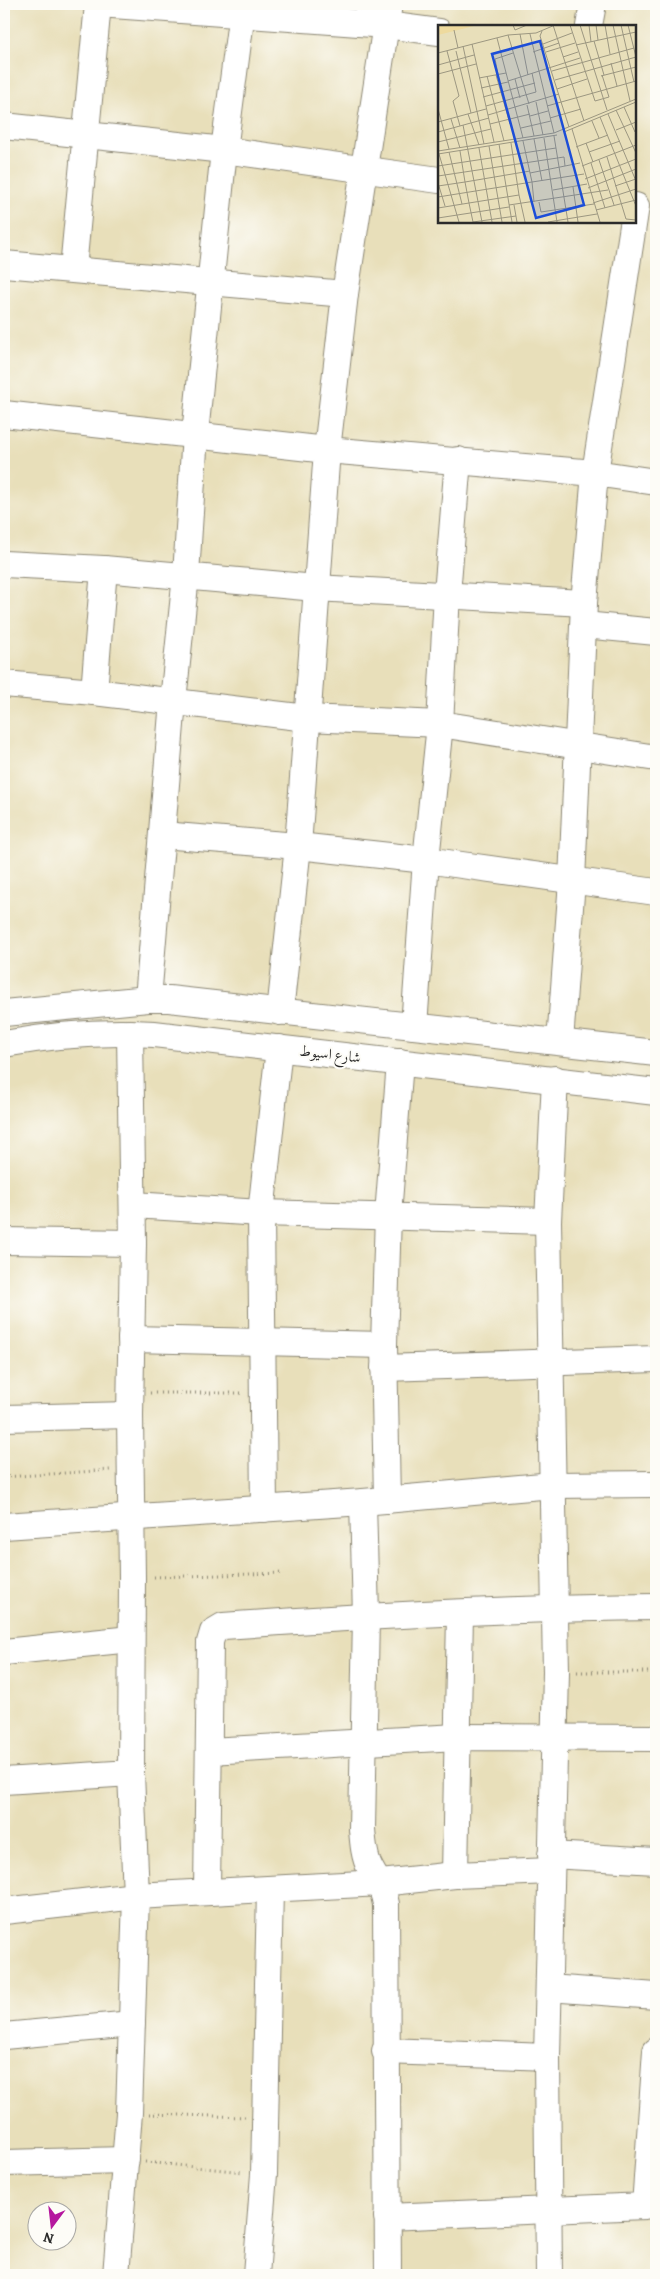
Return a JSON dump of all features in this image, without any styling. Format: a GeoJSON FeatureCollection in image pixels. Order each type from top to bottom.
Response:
{"type":"FeatureCollection","features":[{"type":"Feature","properties":{"kind":"street"},"geometry":{"type":"LineString","coordinates":[[73,269],[99,4],[388,14],[438,32]]}},
{"type":"Feature","properties":{"kind":"street"},"geometry":{"type":"LineString","coordinates":[[589,25],[592,4]]}},
{"type":"Feature","properties":{"kind":"street"},"geometry":{"type":"LineString","coordinates":[[148,999],[173,701],[186,575],[195,434],[224,150],[242,8]]}},
{"type":"Feature","properties":{"kind":"street"},"geometry":{"type":"LineString","coordinates":[[280,1012],[298,846],[327,450],[345,294],[366,170],[388,14]]}},
{"type":"Feature","properties":{"kind":"street"},"geometry":{"type":"LineString","coordinates":[[4,126],[224,150],[438,180]]}},
{"type":"Feature","properties":{"kind":"street"},"geometry":{"type":"LineString","coordinates":[[560,1042],[572,881],[584,614],[595,473],[642,207]]}},
{"type":"Feature","properties":{"kind":"street"},"geometry":{"type":"LineString","coordinates":[[4,264],[345,294]]}},
{"type":"Feature","properties":{"kind":"street"},"geometry":{"type":"LineString","coordinates":[[4,414],[327,450],[595,473],[656,482]]}},
{"type":"Feature","properties":{"kind":"street"},"geometry":{"type":"LineString","coordinates":[[414,1026],[426,860],[440,724],[447,594],[458,460]]}},
{"type":"Feature","properties":{"kind":"street"},"geometry":{"type":"LineString","coordinates":[[4,564],[186,575],[316,588],[447,594],[584,614],[656,632]]}},
{"type":"Feature","properties":{"kind":"street"},"geometry":{"type":"LineString","coordinates":[[94,692],[104,569]]}},
{"type":"Feature","properties":{"kind":"street"},"geometry":{"type":"LineString","coordinates":[[4,684],[94,692],[307,718],[440,724],[656,758]]}},
{"type":"Feature","properties":{"kind":"street"},"geometry":{"type":"LineString","coordinates":[[162,835],[298,846],[426,860],[656,892]]}},
{"type":"Feature","properties":{"kind":"street"},"geometry":{"type":"LineString","coordinates":[[4,1013],[148,999],[655,1052],[655,1092]]}},
{"type":"Feature","properties":{"kind":"street"},"geometry":{"type":"LineString","coordinates":[[116,2275],[129,2113],[136,1896],[131,1773],[132,1577],[130,1404],[133,1205],[130,1032]]}},
{"type":"Feature","properties":{"kind":"street","name":"شارع اسيوط"},"geometry":{"type":"LineString","coordinates":[[4,1044],[79,1034],[130,1032],[555,1079],[655,1092]]}},
{"type":"Feature","properties":{"kind":"street"},"geometry":{"type":"LineString","coordinates":[[264,1509],[261,1213],[279,1048]]}},
{"type":"Feature","properties":{"kind":"street"},"geometry":{"type":"LineString","coordinates":[[388,2275],[385,2051],[386,1904],[381,1883],[370,1868],[363,1842],[366,1616],[384,1356],[388,1215],[400,1062]]}},
{"type":"Feature","properties":{"kind":"street"},"geometry":{"type":"LineString","coordinates":[[549,2275],[548,2057],[556,1672],[548,1221],[555,1079]]}},
{"type":"Feature","properties":{"kind":"street"},"geometry":{"type":"LineString","coordinates":[[133,1205],[261,1213],[388,1215],[548,1221]]}},
{"type":"Feature","properties":{"kind":"street"},"geometry":{"type":"LineString","coordinates":[[4,1241],[133,1243]]}},
{"type":"Feature","properties":{"kind":"street"},"geometry":{"type":"LineString","coordinates":[[131,1338],[261,1341],[384,1356],[550,1362],[656,1359]]}},
{"type":"Feature","properties":{"kind":"street"},"geometry":{"type":"LineString","coordinates":[[4,1418],[130,1404]]}},
{"type":"Feature","properties":{"kind":"street"},"geometry":{"type":"LineString","coordinates":[[4,1526],[375,1501],[553,1485],[656,1484]]}},
{"type":"Feature","properties":{"kind":"street"},"geometry":{"type":"LineString","coordinates":[[207,1892],[210,1642],[213,1632],[223,1626],[366,1616],[460,1614],[555,1608],[656,1607]]}},
{"type":"Feature","properties":{"kind":"street"},"geometry":{"type":"LineString","coordinates":[[455,1874],[460,1614]]}},
{"type":"Feature","properties":{"kind":"street"},"geometry":{"type":"LineString","coordinates":[[4,1652],[131,1639]]}},
{"type":"Feature","properties":{"kind":"street"},"geometry":{"type":"LineString","coordinates":[[209,1751],[457,1737],[656,1738]]}},
{"type":"Feature","properties":{"kind":"street"},"geometry":{"type":"LineString","coordinates":[[4,1781],[131,1773]]}},
{"type":"Feature","properties":{"kind":"street"},"geometry":{"type":"LineString","coordinates":[[4,1912],[136,1896],[381,1883],[551,1863],[656,1861]]}},
{"type":"Feature","properties":{"kind":"street"},"geometry":{"type":"LineString","coordinates":[[256,2275],[264,2174],[270,1889]]}},
{"type":"Feature","properties":{"kind":"street"},"geometry":{"type":"LineString","coordinates":[[549,1988],[656,1996]]}},
{"type":"Feature","properties":{"kind":"street"},"geometry":{"type":"LineString","coordinates":[[4,2036],[132,2024]]}},
{"type":"Feature","properties":{"kind":"street"},"geometry":{"type":"LineString","coordinates":[[385,2051],[548,2057]]}},
{"type":"Feature","properties":{"kind":"street"},"geometry":{"type":"LineString","coordinates":[[387,2217],[645,2206],[656,2051]]}},
{"type":"Feature","properties":{"kind":"street"},"geometry":{"type":"LineString","coordinates":[[4,2163],[126,2160]]}},
{"type":"Feature","properties":{"kind":"path"},"geometry":{"type":"LineString","coordinates":[[130,1404],[262,1393]]}},
{"type":"Feature","properties":{"kind":"path"},"geometry":{"type":"LineString","coordinates":[[4,1477],[130,1468]]}},
{"type":"Feature","properties":{"kind":"path"},"geometry":{"type":"LineString","coordinates":[[132,1577],[283,1573]]}},
{"type":"Feature","properties":{"kind":"path"},"geometry":{"type":"LineString","coordinates":[[556,1672],[656,1672]]}},
{"type":"Feature","properties":{"kind":"path"},"geometry":{"type":"LineString","coordinates":[[129,2113],[266,2117]]}},
{"type":"Feature","properties":{"kind":"path"},"geometry":{"type":"LineString","coordinates":[[126,2160],[264,2174]]}}]}
